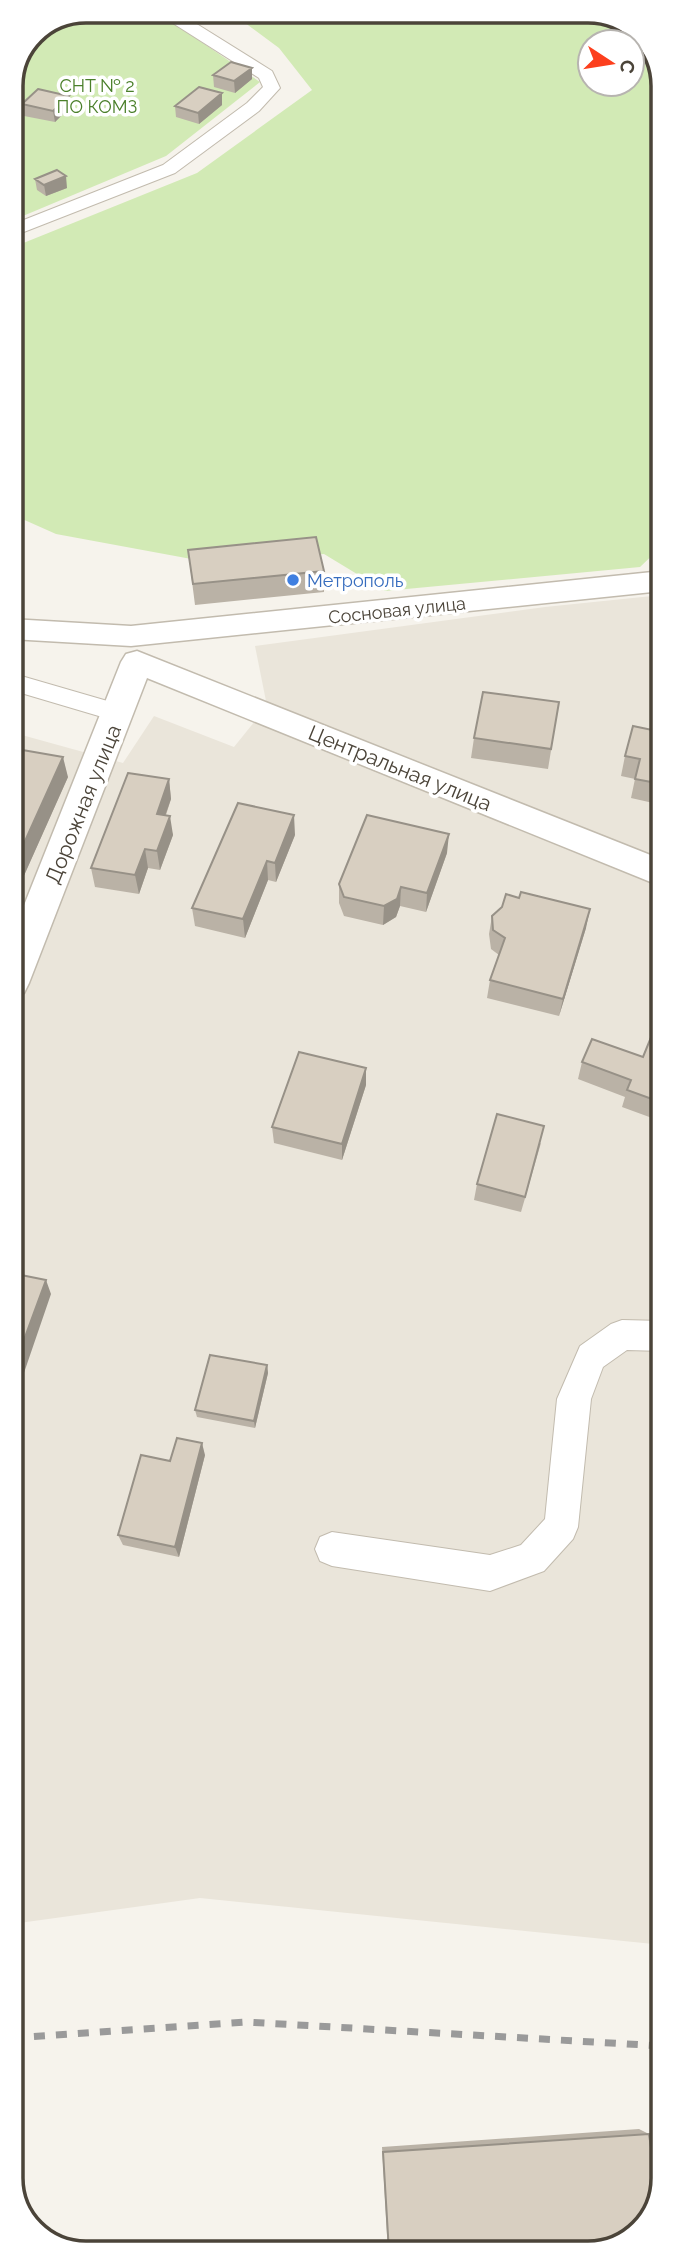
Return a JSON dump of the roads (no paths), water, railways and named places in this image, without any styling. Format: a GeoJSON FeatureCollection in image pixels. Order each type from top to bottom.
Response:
{"type":"FeatureCollection","features":[{"type":"Feature","properties":{"kind":"street","name":"Сосновая улица"},"geometry":{"type":"LineString","coordinates":[[134,649],[651,583]]}},
{"type":"Feature","properties":{"kind":"street","name":"Центральная улица"},"geometry":{"type":"LineString","coordinates":[[23,630],[79,635],[134,649],[651,869]]}},
{"type":"Feature","properties":{"kind":"street","name":"Дорожная улица"},"geometry":{"type":"LineString","coordinates":[[23,953],[119,713],[134,649]]}},
{"type":"Feature","properties":{"kind":"lane"},"geometry":{"type":"LineString","coordinates":[[23,226],[169,169],[253,107],[272,88],[265,75],[183,23]]}},
{"type":"Feature","properties":{"kind":"lane"},"geometry":{"type":"LineString","coordinates":[[23,685],[119,713]]}},
{"type":"Feature","properties":{"kind":"lane"},"geometry":{"type":"LineString","coordinates":[[332,1549],[490,1573],[532,1559],[561,1527],[574,1399],[591,1357],[622,1335],[651,1336]]}},
{"type":"Feature","properties":{"kind":"railway"},"geometry":{"type":"LineString","coordinates":[[23,2037],[246,2022],[651,2045]]}},
{"type":"Feature","properties":{"kind":"place","name":"Метрополь"},"geometry":{"type":"Point","coordinates":[293,580]}},
{"type":"Feature","properties":{"kind":"park label","name":"СНТ № 2 ПО КОМЗ"},"geometry":{"type":"Point","coordinates":[97,95]}}]}
